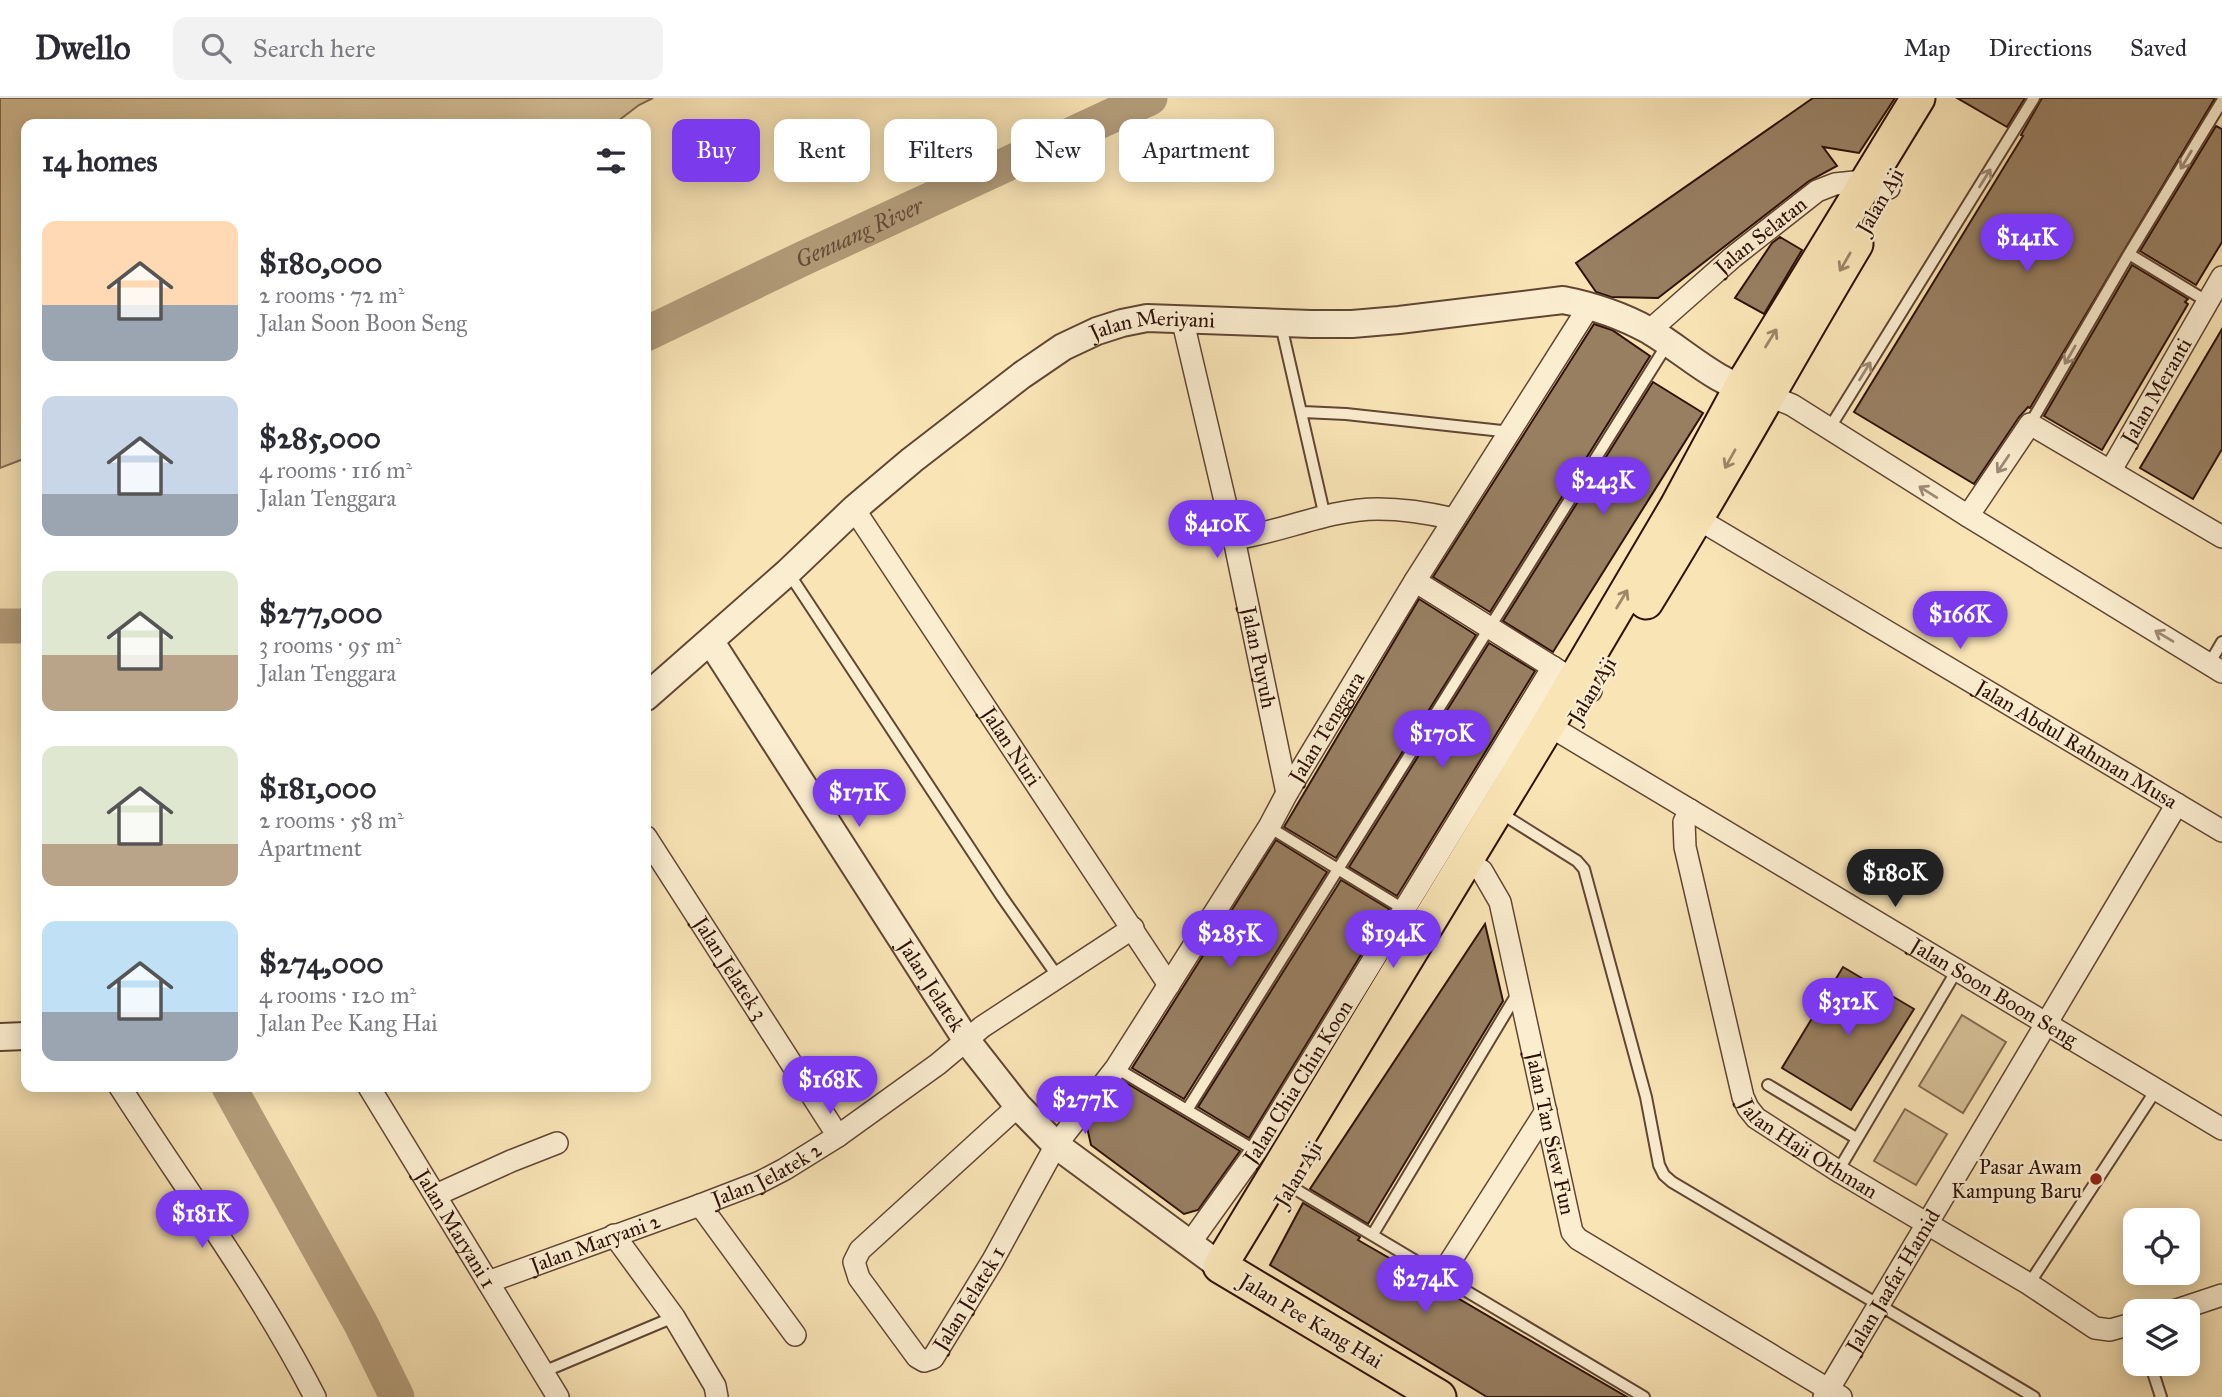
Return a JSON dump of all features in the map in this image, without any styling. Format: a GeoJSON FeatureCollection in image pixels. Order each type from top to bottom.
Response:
{"type":"FeatureCollection","features":[{"type":"Feature","properties":{"kind":"main road","name":"Jalan Aji"},"geometry":{"type":"LineString","coordinates":[[1878,185],[1918,98]]}},
{"type":"Feature","properties":{"kind":"main road","name":"Jalan Aji"},"geometry":{"type":"LineString","coordinates":[[1228,1271],[1275,1168],[1474,866],[1557,729],[1573,679],[1687,513],[1754,392],[1878,185],[1941,98]]}},
{"type":"Feature","properties":{"kind":"main road","name":"Jalan Pee Kang Hai"},"geometry":{"type":"LineString","coordinates":[[1228,1271],[1439,1397]]}},
{"type":"Feature","properties":{"kind":"street","name":"Jalan Selatan"},"geometry":{"type":"LineString","coordinates":[[1659,337],[1733,257],[1817,191],[1835,184],[1878,185]]}},
{"type":"Feature","properties":{"kind":"street","name":"Jalan Meranti"},"geometry":{"type":"LineString","coordinates":[[2111,470],[2222,277]]}},
{"type":"Feature","properties":{"kind":"street","name":"Jalan Meriyani"},"geometry":{"type":"LineString","coordinates":[[651,693],[711,642],[854,509],[1022,375],[1063,348],[1097,331],[1122,323],[1147,318],[1181,318],[1324,324],[1399,320],[1563,300],[1590,305],[1659,337],[1712,374],[1754,392]]}},
{"type":"Feature","properties":{"kind":"street","name":"Jalan Tenggara"},"geometry":{"type":"LineString","coordinates":[[1056,1145],[1116,1068],[1169,985],[1269,827],[1415,580],[1590,305]]}},
{"type":"Feature","properties":{"kind":"street","name":"Jalan Puyuh"},"geometry":{"type":"LineString","coordinates":[[1181,318],[1234,539],[1287,793]]}},
{"type":"Feature","properties":{"kind":"street"},"geometry":{"type":"LineString","coordinates":[[1754,392],[1792,405],[2215,668]]}},
{"type":"Feature","properties":{"kind":"street"},"geometry":{"type":"LineString","coordinates":[[1968,516],[2030,424],[2222,537]]}},
{"type":"Feature","properties":{"kind":"street","name":"Jalan Nuri"},"geometry":{"type":"LineString","coordinates":[[854,509],[1169,985]]}},
{"type":"Feature","properties":{"kind":"street"},"geometry":{"type":"LineString","coordinates":[[1234,539],[1325,516],[1377,509],[1406,510],[1454,519]]}},
{"type":"Feature","properties":{"kind":"street","name":"Jalan Abdul Rahman Musa"},"geometry":{"type":"LineString","coordinates":[[1687,513],[2222,831]]}},
{"type":"Feature","properties":{"kind":"street"},"geometry":{"type":"LineString","coordinates":[[1415,580],[1573,679]]}},
{"type":"Feature","properties":{"kind":"street","name":"Jalan Jelatek"},"geometry":{"type":"LineString","coordinates":[[711,642],[967,1041],[1018,1106],[1056,1145],[1228,1271]]}},
{"type":"Feature","properties":{"kind":"street","name":"Jalan Chia Chin Koon"},"geometry":{"type":"LineString","coordinates":[[1190,1243],[1275,1168],[1405,910],[1573,679]]}},
{"type":"Feature","properties":{"kind":"street","name":"Jalan Soon Boon Seng"},"geometry":{"type":"LineString","coordinates":[[1557,729],[2222,1129]]}},
{"type":"Feature","properties":{"kind":"street","name":"Jalan Jaafar Hamid"},"geometry":{"type":"LineString","coordinates":[[1831,1395],[1879,1305],[2178,804]]}},
{"type":"Feature","properties":{"kind":"street","name":"Jalan Haji Othman"},"geometry":{"type":"LineString","coordinates":[[1690,810],[1684,822],[1685,847],[1743,1097],[1756,1118],[1838,1171],[2029,1284],[2095,1328],[2110,1330],[2123,1326]]}},
{"type":"Feature","properties":{"kind":"street","name":"Jalan Jelatek 3"},"geometry":{"type":"LineString","coordinates":[[651,845],[838,1136]]}},
{"type":"Feature","properties":{"kind":"street","name":"Jalan Tan Siew Fun"},"geometry":{"type":"LineString","coordinates":[[1474,866],[1500,902],[1572,1232],[1578,1240],[1831,1395]]}},
{"type":"Feature","properties":{"kind":"street","name":"Jalan Jelatek 2"},"geometry":{"type":"LineString","coordinates":[[700,1205],[760,1182],[838,1136],[967,1041],[982,1027],[1133,929]]}},
{"type":"Feature","properties":{"kind":"street"},"geometry":{"type":"LineString","coordinates":[[0,1037],[21,1036]]}},
{"type":"Feature","properties":{"kind":"street"},"geometry":{"type":"LineString","coordinates":[[123,1092],[247,1280],[290,1349],[315,1397]]}},
{"type":"Feature","properties":{"kind":"street","name":"Jalan Maryani 1"},"geometry":{"type":"LineString","coordinates":[[372,1092],[558,1397]]}},
{"type":"Feature","properties":{"kind":"street","name":"Jalan Jelatek 1"},"geometry":{"type":"LineString","coordinates":[[1018,1106],[860,1250],[854,1262],[859,1278],[917,1357],[925,1362],[933,1358],[993,1259],[1056,1145]]}},
{"type":"Feature","properties":{"kind":"street"},"geometry":{"type":"LineString","coordinates":[[1441,1276],[1546,1111]]}},
{"type":"Feature","properties":{"kind":"street"},"geometry":{"type":"LineString","coordinates":[[436,1195],[557,1143]]}},
{"type":"Feature","properties":{"kind":"street"},"geometry":{"type":"LineString","coordinates":[[700,1205],[795,1335]]}},
{"type":"Feature","properties":{"kind":"street","name":"Jalan Maryani 2"},"geometry":{"type":"LineString","coordinates":[[488,1282],[700,1205]]}},
{"type":"Feature","properties":{"kind":"street"},"geometry":{"type":"LineString","coordinates":[[614,1235],[674,1317],[715,1386],[717,1397]]}},
{"type":"Feature","properties":{"kind":"street"},"geometry":{"type":"LineString","coordinates":[[2200,1302],[2222,1295]]}},
{"type":"Feature","properties":{"kind":"lane"},"geometry":{"type":"LineString","coordinates":[[1829,429],[2034,98]]}},
{"type":"Feature","properties":{"kind":"lane"},"geometry":{"type":"LineString","coordinates":[[2030,424],[2129,254],[2218,117],[2222,102]]}},
{"type":"Feature","properties":{"kind":"lane"},"geometry":{"type":"LineString","coordinates":[[2129,254],[2208,302]]}},
{"type":"Feature","properties":{"kind":"lane"},"geometry":{"type":"LineString","coordinates":[[1280,323],[1303,412],[1325,516]]}},
{"type":"Feature","properties":{"kind":"lane"},"geometry":{"type":"LineString","coordinates":[[1187,1110],[1490,628],[1659,337]]}},
{"type":"Feature","properties":{"kind":"lane"},"geometry":{"type":"LineString","coordinates":[[1303,412],[1346,414],[1511,432]]}},
{"type":"Feature","properties":{"kind":"lane"},"geometry":{"type":"LineString","coordinates":[[788,572],[1002,897],[1058,977]]}},
{"type":"Feature","properties":{"kind":"lane"},"geometry":{"type":"LineString","coordinates":[[2215,668],[2222,642]]}},
{"type":"Feature","properties":{"kind":"lane"},"geometry":{"type":"LineString","coordinates":[[1504,816],[1577,861],[1584,869],[1646,1097],[1659,1165],[1664,1175],[2034,1397]]}},
{"type":"Feature","properties":{"kind":"lane"},"geometry":{"type":"LineString","coordinates":[[1269,827],[1405,910]]}},
{"type":"Feature","properties":{"kind":"lane"},"geometry":{"type":"LineString","coordinates":[[1838,1171],[1957,970]]}},
{"type":"Feature","properties":{"kind":"lane"},"geometry":{"type":"LineString","coordinates":[[1373,1234],[1519,990]]}},
{"type":"Feature","properties":{"kind":"lane"},"geometry":{"type":"LineString","coordinates":[[1116,1068],[1187,1110],[1373,1234],[1644,1397]]}},
{"type":"Feature","properties":{"kind":"lane"},"geometry":{"type":"LineString","coordinates":[[1768,1085],[1856,1138]]}},
{"type":"Feature","properties":{"kind":"lane"},"geometry":{"type":"LineString","coordinates":[[2029,1284],[2155,1090]]}},
{"type":"Feature","properties":{"kind":"lane"},"geometry":{"type":"LineString","coordinates":[[543,1372],[674,1317]]}},
{"type":"Feature","properties":{"kind":"lane"},"geometry":{"type":"LineString","coordinates":[[2154,1376],[2161,1397]]}},
{"type":"Feature","properties":{"kind":"shaded area"},"geometry":{"type":"Polygon","coordinates":[[[0,98],[653,98],[621,119],[21,119],[21,460],[0,468],[0,98]]]}},
{"type":"Feature","properties":{"kind":"shaded area"},"geometry":{"type":"Polygon","coordinates":[[[1962,1015],[2006,1042],[1963,1113],[1919,1086],[1962,1015]]]}},
{"type":"Feature","properties":{"kind":"shaded area"},"geometry":{"type":"Polygon","coordinates":[[[1905,1109],[1947,1134],[1916,1185],[1874,1161],[1905,1109]]]}},
{"type":"Feature","properties":{"kind":"building"},"geometry":{"type":"Polygon","coordinates":[[[1813,98],[1895,98],[1859,153],[1823,147],[1837,166],[1809,181],[1658,298],[1611,297],[1596,292],[1576,263],[1813,98]]]}},
{"type":"Feature","properties":{"kind":"building"},"geometry":{"type":"Polygon","coordinates":[[[1957,98],[2025,98],[2007,127],[1957,98]]]}},
{"type":"Feature","properties":{"kind":"building"},"geometry":{"type":"Polygon","coordinates":[[[2042,98],[2215,98],[2030,408],[2019,417],[1974,484],[1854,412],[2023,136],[2021,135],[2042,98]]]}},
{"type":"Feature","properties":{"kind":"building"},"geometry":{"type":"Polygon","coordinates":[[[2216,126],[2222,129],[2222,242],[2196,285],[2140,251],[2216,126]]]}},
{"type":"Feature","properties":{"kind":"building"},"geometry":{"type":"Polygon","coordinates":[[[1780,237],[1802,250],[1764,314],[1735,298],[1772,243],[1780,237]]]}},
{"type":"Feature","properties":{"kind":"building"},"geometry":{"type":"Polygon","coordinates":[[[2132,265],[2188,299],[2185,302],[2188,304],[2102,450],[2044,416],[2132,265]]]}},
{"type":"Feature","properties":{"kind":"building"},"geometry":{"type":"Polygon","coordinates":[[[1594,324],[1612,330],[1650,356],[1490,612],[1433,577],[1594,324]]]}},
{"type":"Feature","properties":{"kind":"building"},"geometry":{"type":"Polygon","coordinates":[[[2222,329],[2222,449],[2193,499],[2140,468],[2222,329]]]}},
{"type":"Feature","properties":{"kind":"building"},"geometry":{"type":"Polygon","coordinates":[[[1653,382],[1703,413],[1553,652],[1503,621],[1653,382]]]}},
{"type":"Feature","properties":{"kind":"building"},"geometry":{"type":"Polygon","coordinates":[[[1419,599],[1476,635],[1336,858],[1284,827],[1419,599]]]}},
{"type":"Feature","properties":{"kind":"building"},"geometry":{"type":"Polygon","coordinates":[[[1489,643],[1535,671],[1397,896],[1349,867],[1489,643]]]}},
{"type":"Feature","properties":{"kind":"building"},"geometry":{"type":"Polygon","coordinates":[[[1276,840],[1327,872],[1184,1099],[1132,1068],[1276,840]]]}},
{"type":"Feature","properties":{"kind":"building"},"geometry":{"type":"Polygon","coordinates":[[[1341,880],[1389,909],[1249,1138],[1198,1107],[1341,880]]]}},
{"type":"Feature","properties":{"kind":"building"},"geometry":{"type":"Polygon","coordinates":[[[1485,924],[1503,1001],[1368,1224],[1310,1189],[1485,924]]]}},
{"type":"Feature","properties":{"kind":"building"},"geometry":{"type":"Polygon","coordinates":[[[1843,967],[1914,1009],[1851,1110],[1782,1068],[1843,967]]]}},
{"type":"Feature","properties":{"kind":"building"},"geometry":{"type":"Polygon","coordinates":[[[1123,1081],[1240,1151],[1198,1210],[1184,1214],[1091,1145],[1087,1127],[1123,1081]]]}},
{"type":"Feature","properties":{"kind":"building"},"geometry":{"type":"Polygon","coordinates":[[[1303,1203],[1435,1287],[1627,1397],[1487,1397],[1270,1265],[1303,1203]]]}},
{"type":"Feature","properties":{"kind":"waterway","name":"Genuang River"},"geometry":{"type":"LineString","coordinates":[[651,332],[1150,98]]}},
{"type":"Feature","properties":{"kind":"waterway","name":"Genuang River"},"geometry":{"type":"LineString","coordinates":[[0,626],[21,626]]}},
{"type":"Feature","properties":{"kind":"waterway"},"geometry":{"type":"LineString","coordinates":[[232,1092],[361,1324],[397,1397]]}},
{"type":"Feature","properties":{"kind":"place","name":"Pasar Awam Kampung Baru"},"geometry":{"type":"Point","coordinates":[2096,1179]}}]}
